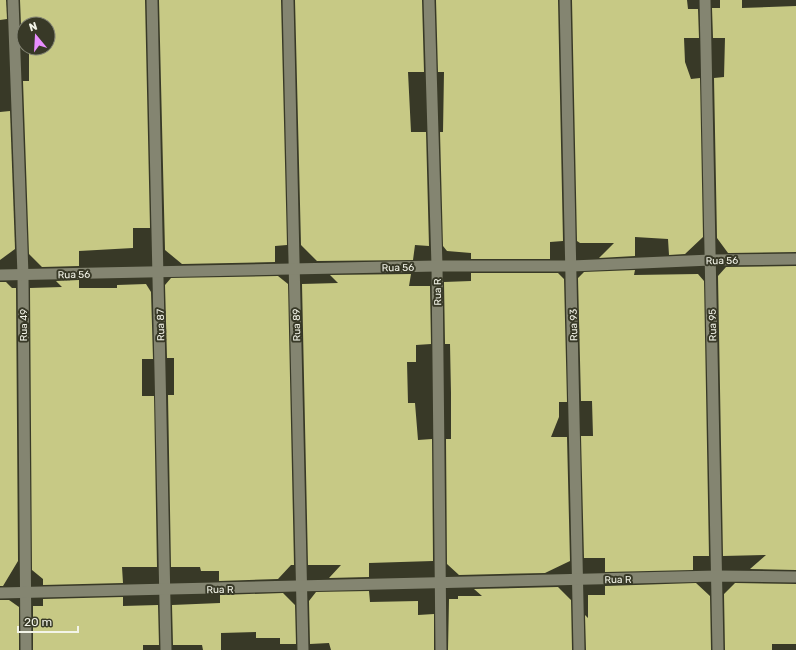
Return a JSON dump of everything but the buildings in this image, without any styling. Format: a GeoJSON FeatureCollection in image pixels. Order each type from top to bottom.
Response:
{"type":"FeatureCollection","features":[{"type":"Feature","properties":{"kind":"street","name":"Rua 49"},"geometry":{"type":"LineString","coordinates":[[13,0],[23,275],[24,593],[26,650]]}},
{"type":"Feature","properties":{"kind":"street","name":"Rua 87"},"geometry":{"type":"LineString","coordinates":[[152,0],[166,650]]}},
{"type":"Feature","properties":{"kind":"street","name":"Rua 89"},"geometry":{"type":"LineString","coordinates":[[288,0],[303,650]]}},
{"type":"Feature","properties":{"kind":"street","name":"Rua R"},"geometry":{"type":"LineString","coordinates":[[429,0],[437,266],[441,650]]}},
{"type":"Feature","properties":{"kind":"street","name":"Rua 93"},"geometry":{"type":"LineString","coordinates":[[565,0],[572,266],[579,650]]}},
{"type":"Feature","properties":{"kind":"street","name":"Rua 95"},"geometry":{"type":"LineString","coordinates":[[704,0],[711,260],[718,650]]}},
{"type":"Feature","properties":{"kind":"street","name":"Rua 56"},"geometry":{"type":"LineString","coordinates":[[0,275],[437,266],[572,266],[711,260],[796,259]]}},
{"type":"Feature","properties":{"kind":"street","name":"Rua R"},"geometry":{"type":"LineString","coordinates":[[0,592],[24,593],[301,587],[717,576],[796,577]]}}]}
